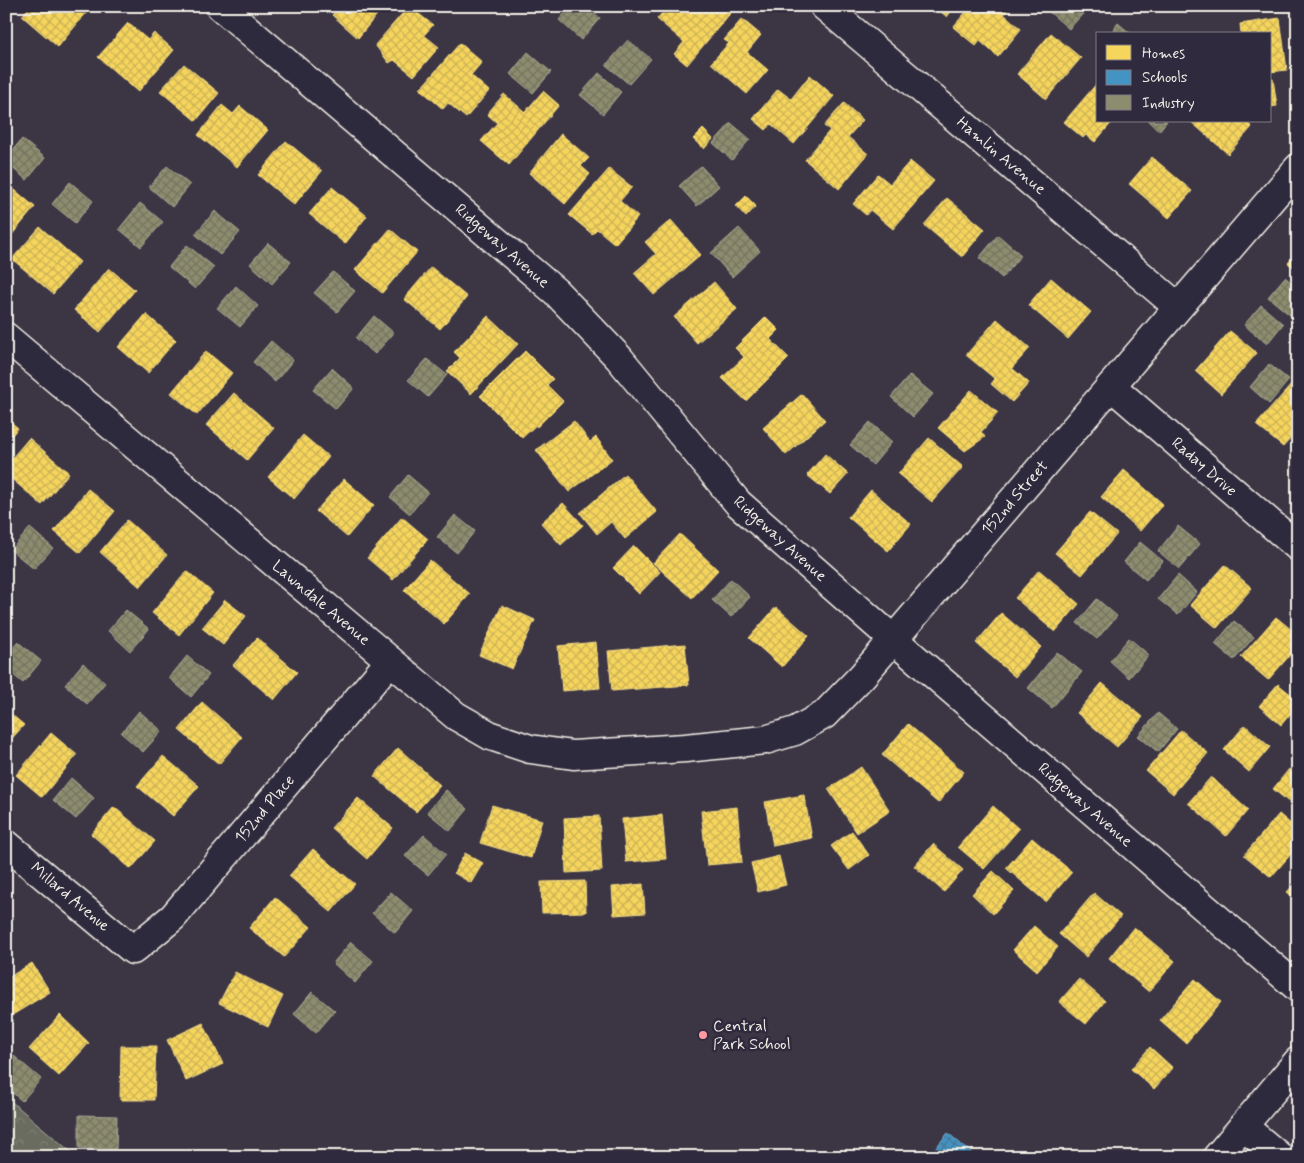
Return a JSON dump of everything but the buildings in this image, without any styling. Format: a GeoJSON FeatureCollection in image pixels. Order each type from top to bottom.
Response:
{"type":"FeatureCollection","features":[{"type":"Feature","properties":{"kind":"street","name":"Ridgeway Avenue"},"geometry":{"type":"LineString","coordinates":[[220,6],[556,292],[619,358],[738,502],[894,640],[1298,988]]}},
{"type":"Feature","properties":{"kind":"street","name":"Hamlin Avenue"},"geometry":{"type":"LineString","coordinates":[[824,6],[1178,307]]}},
{"type":"Feature","properties":{"kind":"street","name":"152nd Street"},"geometry":{"type":"LineString","coordinates":[[685,748],[765,740],[795,731],[824,715],[894,640],[1298,168]]}},
{"type":"Feature","properties":{"kind":"street","name":"Lawndale Avenue"},"geometry":{"type":"LineString","coordinates":[[6,337],[456,716],[491,736],[530,750],[573,755],[685,748]]}},
{"type":"Feature","properties":{"kind":"street","name":"Raday Drive"},"geometry":{"type":"LineString","coordinates":[[1111,386],[1298,547]]}},
{"type":"Feature","properties":{"kind":"street","name":"152nd Place"},"geometry":{"type":"LineString","coordinates":[[133,950],[173,916],[390,661]]}},
{"type":"Feature","properties":{"kind":"street","name":"Millard Avenue"},"geometry":{"type":"LineString","coordinates":[[6,844],[133,950]]}},
{"type":"Feature","properties":{"kind":"street"},"geometry":{"type":"LineString","coordinates":[[1217,1157],[1298,1061]]}},
{"type":"Feature","properties":{"kind":"street"},"geometry":{"type":"LineString","coordinates":[[1243,1126],[1280,1157]]}},
{"type":"Feature","properties":{"kind":"green space"},"geometry":{"type":"Polygon","coordinates":[[[6,1097],[77,1157],[6,1157],[6,1097]]]}},
{"type":"Feature","properties":{"kind":"place","name":"Central Park School"},"geometry":{"type":"Point","coordinates":[703,1035]}}]}
